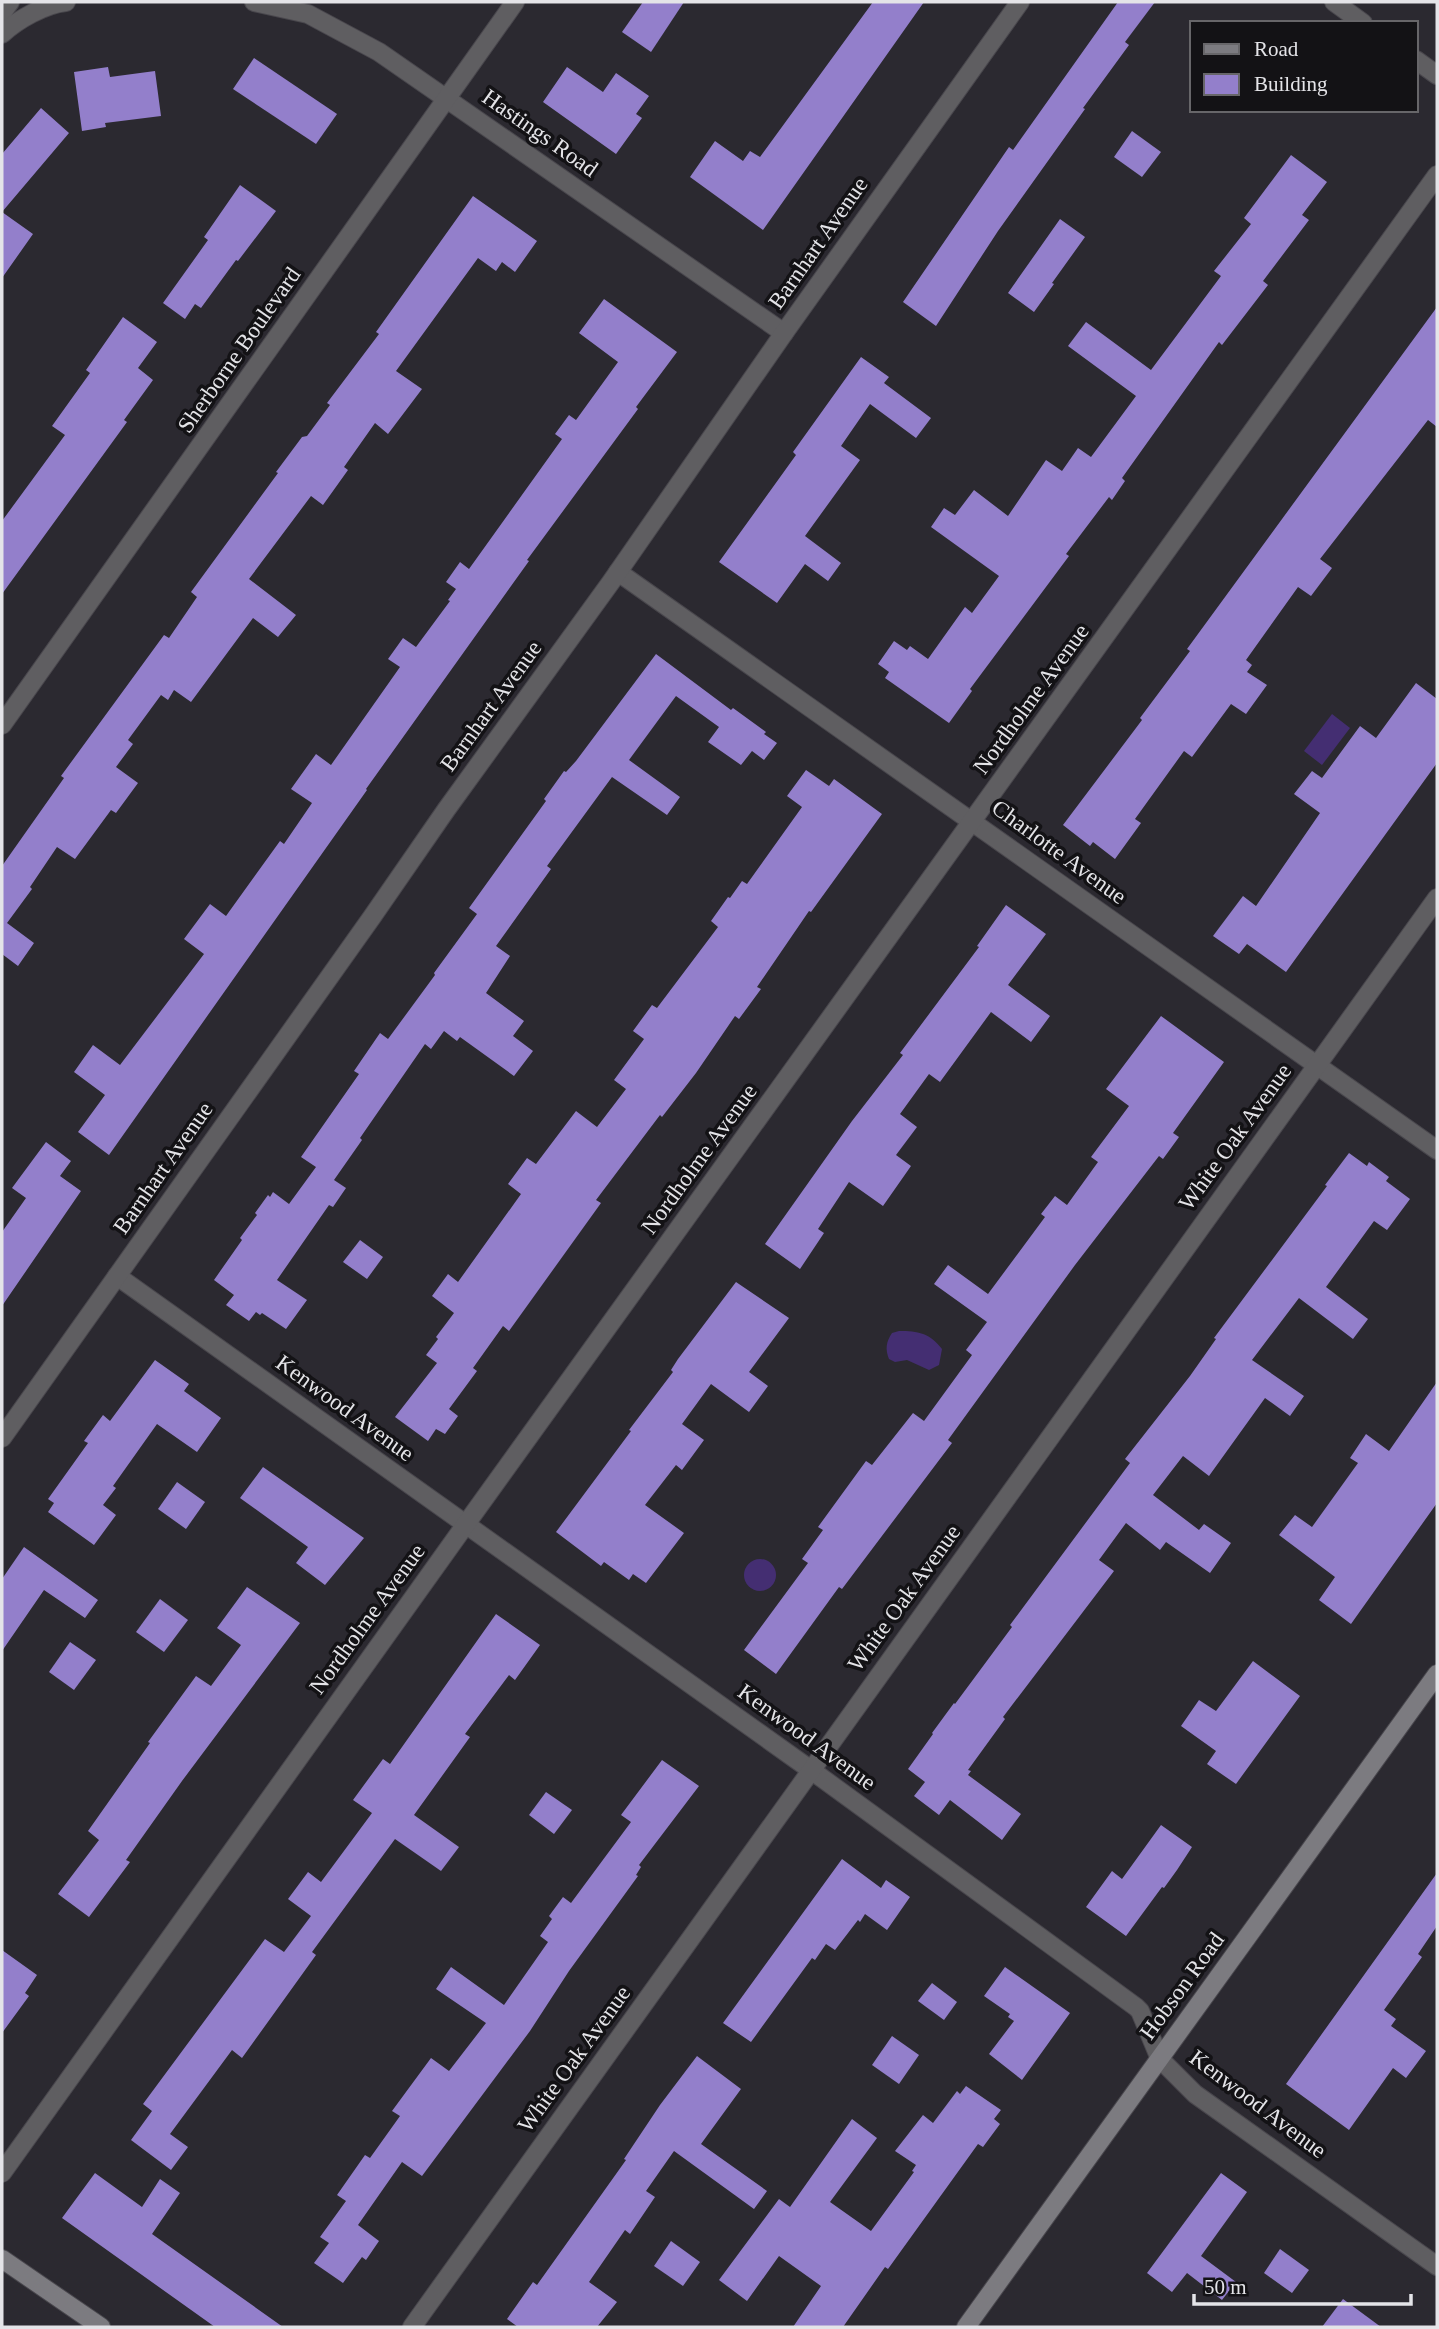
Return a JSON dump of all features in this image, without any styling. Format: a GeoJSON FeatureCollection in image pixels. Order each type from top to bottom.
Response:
{"type":"FeatureCollection","features":[{"type":"Feature","properties":{"kind":"main road","name":"Hobson Road"},"geometry":{"type":"LineString","coordinates":[[966,2327],[1437,1674]]}},
{"type":"Feature","properties":{"kind":"main road"},"geometry":{"type":"LineString","coordinates":[[2,2259],[101,2327]]}},
{"type":"Feature","properties":{"kind":"street"},"geometry":{"type":"LineString","coordinates":[[2,13],[10,2]]}},
{"type":"Feature","properties":{"kind":"street"},"geometry":{"type":"LineString","coordinates":[[2,34],[9,27],[55,3],[66,2]]}},
{"type":"Feature","properties":{"kind":"street","name":"Hastings Road"},"geometry":{"type":"LineString","coordinates":[[254,2],[308,14],[379,52],[784,333]]}},
{"type":"Feature","properties":{"kind":"street","name":"Sherborne Boulevard"},"geometry":{"type":"LineString","coordinates":[[2,725],[515,2]]}},
{"type":"Feature","properties":{"kind":"street","name":"Barnhart Avenue"},"geometry":{"type":"LineString","coordinates":[[2,1438],[1020,2]]}},
{"type":"Feature","properties":{"kind":"street"},"geometry":{"type":"LineString","coordinates":[[1334,2],[1360,21]]}},
{"type":"Feature","properties":{"kind":"street"},"geometry":{"type":"LineString","coordinates":[[1418,61],[1437,75]]}},
{"type":"Feature","properties":{"kind":"street","name":"Nordholme Avenue"},"geometry":{"type":"LineString","coordinates":[[2,2173],[1437,175]]}},
{"type":"Feature","properties":{"kind":"street","name":"Charlotte Avenue"},"geometry":{"type":"LineString","coordinates":[[618,572],[1437,1150]]}},
{"type":"Feature","properties":{"kind":"street","name":"White Oak Avenue"},"geometry":{"type":"LineString","coordinates":[[412,2327],[1437,898]]}},
{"type":"Feature","properties":{"kind":"street","name":"Kenwood Avenue"},"geometry":{"type":"LineString","coordinates":[[117,1276],[811,1770],[1136,2007],[1160,2059],[1195,2094],[1437,2266]]}},
{"type":"Feature","properties":{"kind":"shaded area"},"geometry":{"type":"Polygon","coordinates":[[[1332,714],[1350,728],[1322,765],[1304,751],[1332,714]]]}},
{"type":"Feature","properties":{"kind":"shaded area"},"geometry":{"type":"Polygon","coordinates":[[[918,1332],[933,1339],[942,1349],[939,1365],[929,1370],[907,1360],[895,1362],[889,1359],[888,1339],[892,1333],[918,1332]]]}},
{"type":"Feature","properties":{"kind":"shaded area"},"geometry":{"type":"Polygon","coordinates":[[[760,1559],[771,1564],[776,1575],[771,1586],[760,1591],[749,1586],[744,1575],[749,1564],[760,1559]]]}},
{"type":"Feature","properties":{"kind":"building"},"geometry":{"type":"Polygon","coordinates":[[[643,2],[684,2],[651,52],[622,32],[643,2]]]}},
{"type":"Feature","properties":{"kind":"building"},"geometry":{"type":"Polygon","coordinates":[[[873,2],[924,2],[763,230],[690,177],[715,141],[743,161],[750,151],[760,157],[873,2]]]}},
{"type":"Feature","properties":{"kind":"building"},"geometry":{"type":"Polygon","coordinates":[[[1118,2],[1155,2],[1125,42],[1129,45],[998,231],[936,326],[903,302],[1009,147],[1013,150],[1118,2]]]}},
{"type":"Feature","properties":{"kind":"building"},"geometry":{"type":"Polygon","coordinates":[[[254,58],[337,114],[316,144],[233,89],[254,58]]]}},
{"type":"Feature","properties":{"kind":"building"},"geometry":{"type":"Polygon","coordinates":[[[108,67],[110,77],[155,71],[161,116],[105,123],[106,127],[82,131],[74,72],[108,67]]]}},
{"type":"Feature","properties":{"kind":"building"},"geometry":{"type":"Polygon","coordinates":[[[567,67],[603,92],[616,73],[649,96],[636,114],[642,118],[616,154],[543,102],[567,67]]]}},
{"type":"Feature","properties":{"kind":"building"},"geometry":{"type":"Polygon","coordinates":[[[41,108],[69,133],[2,212],[2,154],[41,108]]]}},
{"type":"Feature","properties":{"kind":"building"},"geometry":{"type":"Polygon","coordinates":[[[1132,131],[1161,152],[1142,177],[1114,157],[1132,131]]]}},
{"type":"Feature","properties":{"kind":"building"},"geometry":{"type":"Polygon","coordinates":[[[1291,155],[1327,182],[1302,215],[1309,220],[1263,281],[1268,285],[1222,345],[1219,342],[1122,478],[1125,481],[1112,500],[1109,497],[1066,554],[1069,556],[970,689],[972,691],[949,723],[885,678],[889,672],[878,664],[894,641],[907,650],[910,646],[928,659],[965,607],[972,613],[999,576],[931,527],[944,508],[955,515],[974,490],[1008,516],[1046,460],[1062,471],[1078,448],[1091,457],[1136,396],[1068,346],[1086,322],[1151,370],[1221,276],[1214,271],[1251,224],[1244,218],[1291,155]]]}},
{"type":"Feature","properties":{"kind":"building"},"geometry":{"type":"Polygon","coordinates":[[[240,185],[276,211],[201,308],[195,304],[185,319],[163,303],[208,240],[204,237],[240,185]]]}},
{"type":"Feature","properties":{"kind":"building"},"geometry":{"type":"Polygon","coordinates":[[[473,196],[537,241],[515,272],[502,262],[496,271],[478,258],[396,371],[422,389],[388,434],[375,423],[344,467],[348,470],[323,505],[311,496],[249,579],[296,615],[278,637],[253,618],[191,702],[174,690],[168,700],[161,695],[128,740],[133,744],[116,767],[138,783],[116,813],[111,810],[75,859],[57,847],[30,887],[32,889],[7,923],[34,943],[18,966],[2,954],[2,866],[64,778],[61,776],[164,635],[169,638],[197,597],[191,592],[302,437],[307,436],[330,405],[327,403],[379,334],[376,332],[473,196]]]}},
{"type":"Feature","properties":{"kind":"building"},"geometry":{"type":"Polygon","coordinates":[[[2,212],[33,234],[2,278],[2,212]]]}},
{"type":"Feature","properties":{"kind":"building"},"geometry":{"type":"Polygon","coordinates":[[[1060,219],[1085,237],[1034,312],[1008,293],[1060,219]]]}},
{"type":"Feature","properties":{"kind":"building"},"geometry":{"type":"Polygon","coordinates":[[[604,299],[677,352],[527,560],[529,561],[109,1155],[78,1132],[105,1095],[74,1072],[93,1045],[120,1065],[204,954],[184,939],[210,904],[226,916],[280,841],[284,844],[312,803],[291,789],[316,754],[331,765],[400,667],[388,659],[403,638],[416,647],[450,601],[448,600],[456,589],[446,582],[460,562],[469,569],[562,439],[555,434],[569,415],[576,420],[618,362],[579,333],[604,299]]]}},
{"type":"Feature","properties":{"kind":"building"},"geometry":{"type":"Polygon","coordinates":[[[1437,307],[1437,427],[1428,420],[1320,559],[1332,568],[1311,596],[1298,587],[1246,660],[1252,665],[1247,672],[1267,685],[1246,714],[1231,704],[1192,757],[1184,751],[1135,819],[1141,823],[1115,859],[1093,842],[1090,846],[1063,825],[1142,720],[1140,718],[1190,651],[1187,649],[1437,307]]]}},
{"type":"Feature","properties":{"kind":"building"},"geometry":{"type":"Polygon","coordinates":[[[123,317],[157,342],[138,368],[153,380],[124,420],[127,422],[2,594],[2,521],[65,435],[52,426],[90,373],[86,370],[123,317]]]}},
{"type":"Feature","properties":{"kind":"building"},"geometry":{"type":"Polygon","coordinates":[[[861,357],[889,377],[884,383],[931,418],[916,438],[870,404],[841,446],[860,460],[805,536],[841,563],[828,581],[805,564],[777,603],[719,562],[796,455],[793,452],[861,357]]]}},
{"type":"Feature","properties":{"kind":"building"},"geometry":{"type":"Polygon","coordinates":[[[656,654],[731,710],[733,708],[766,732],[764,734],[777,743],[764,760],[752,751],[741,765],[708,742],[719,727],[676,696],[629,760],[680,797],[667,815],[612,777],[547,866],[551,869],[496,946],[510,956],[486,993],[524,1021],[513,1036],[533,1051],[514,1076],[460,1037],[457,1041],[444,1031],[431,1049],[425,1044],[334,1180],[346,1188],[333,1207],[329,1205],[277,1280],[307,1300],[286,1329],[262,1313],[260,1315],[256,1312],[249,1321],[226,1305],[234,1295],[214,1280],[242,1240],[240,1238],[268,1195],[270,1197],[273,1192],[289,1204],[316,1167],[301,1157],[359,1074],[354,1071],[380,1033],[388,1039],[435,975],[477,914],[469,908],[546,801],[544,799],[656,654]]]}},
{"type":"Feature","properties":{"kind":"building"},"geometry":{"type":"Polygon","coordinates":[[[1416,683],[1437,699],[1437,763],[1286,972],[1247,944],[1239,954],[1213,936],[1243,896],[1256,906],[1320,813],[1294,794],[1312,771],[1322,778],[1360,726],[1376,738],[1416,683]]]}},
{"type":"Feature","properties":{"kind":"building"},"geometry":{"type":"Polygon","coordinates":[[[806,770],[829,786],[834,779],[882,814],[811,912],[809,911],[757,987],[761,989],[739,1019],[735,1016],[696,1073],[662,1117],[660,1115],[596,1200],[601,1203],[509,1331],[503,1326],[473,1368],[477,1371],[449,1409],[458,1416],[445,1434],[436,1429],[428,1441],[395,1417],[437,1363],[426,1355],[454,1313],[432,1296],[448,1274],[458,1282],[521,1194],[508,1184],[527,1158],[536,1164],[576,1111],[597,1127],[626,1089],[614,1080],[644,1039],[633,1031],[652,1005],[657,1008],[718,927],[711,921],[728,897],[730,898],[742,881],[747,884],[802,807],[787,796],[806,770]]]}},
{"type":"Feature","properties":{"kind":"building"},"geometry":{"type":"Polygon","coordinates":[[[1006,905],[1046,934],[1008,985],[1050,1016],[1031,1042],[991,1012],[940,1082],[929,1074],[900,1114],[917,1127],[896,1155],[911,1166],[883,1206],[849,1182],[818,1229],[824,1233],[800,1269],[765,1244],[852,1121],[903,1055],[900,1053],[979,947],[977,946],[1006,905]]]}},
{"type":"Feature","properties":{"kind":"building"},"geometry":{"type":"Polygon","coordinates":[[[1161,1016],[1224,1062],[1173,1133],[1179,1137],[1163,1159],[1159,1156],[1075,1265],[948,1440],[952,1443],[842,1589],[839,1587],[776,1674],[744,1650],[808,1563],[802,1559],[823,1530],[818,1527],[866,1461],[872,1465],[913,1413],[924,1421],[972,1355],[966,1350],[987,1322],[934,1284],[948,1265],[988,1294],[1045,1217],[1041,1214],[1055,1196],[1067,1205],[1098,1162],[1091,1157],[1129,1106],[1106,1089],[1161,1016]]]}},
{"type":"Feature","properties":{"kind":"building"},"geometry":{"type":"Polygon","coordinates":[[[46,1142],[71,1161],[60,1176],[81,1191],[2,1306],[2,1232],[26,1198],[12,1188],[46,1142]]]}},
{"type":"Feature","properties":{"kind":"building"},"geometry":{"type":"Polygon","coordinates":[[[1349,1153],[1367,1166],[1369,1162],[1389,1177],[1386,1181],[1410,1199],[1387,1230],[1374,1221],[1326,1287],[1368,1319],[1353,1339],[1299,1298],[1252,1360],[1304,1396],[1290,1416],[1265,1398],[1209,1476],[1183,1456],[1153,1495],[1199,1530],[1204,1524],[1231,1543],[1210,1573],[1166,1542],[1160,1550],[1126,1523],[1099,1560],[1114,1571],[1003,1717],[1005,1719],[968,1770],[971,1771],[968,1775],[1021,1814],[1002,1840],[950,1800],[939,1815],[914,1796],[925,1782],[908,1769],[1130,1463],[1125,1459],[1190,1376],[1216,1339],[1214,1338],[1349,1153]]]}},
{"type":"Feature","properties":{"kind":"building"},"geometry":{"type":"Polygon","coordinates":[[[360,1240],[383,1257],[367,1279],[343,1262],[360,1240]]]}},
{"type":"Feature","properties":{"kind":"building"},"geometry":{"type":"Polygon","coordinates":[[[736,1282],[789,1318],[749,1372],[768,1386],[749,1412],[711,1384],[682,1424],[704,1440],[682,1470],[676,1465],[645,1505],[684,1533],[646,1583],[633,1574],[629,1580],[604,1562],[601,1566],[556,1532],[736,1282]]]}},
{"type":"Feature","properties":{"kind":"building"},"geometry":{"type":"Polygon","coordinates":[[[155,1360],[189,1384],[184,1391],[221,1418],[197,1452],[157,1424],[113,1486],[116,1488],[103,1505],[116,1515],[94,1545],[48,1512],[54,1503],[48,1499],[88,1443],[84,1441],[103,1415],[110,1421],[155,1360]]]}},
{"type":"Feature","properties":{"kind":"building"},"geometry":{"type":"Polygon","coordinates":[[[1437,1382],[1437,1503],[1351,1624],[1319,1600],[1335,1577],[1279,1535],[1295,1515],[1312,1527],[1358,1463],[1350,1458],[1366,1434],[1389,1451],[1437,1382]]]}},
{"type":"Feature","properties":{"kind":"building"},"geometry":{"type":"Polygon","coordinates":[[[263,1467],[364,1538],[325,1585],[296,1563],[308,1547],[240,1498],[263,1467]]]}},
{"type":"Feature","properties":{"kind":"building"},"geometry":{"type":"Polygon","coordinates":[[[177,1482],[205,1502],[186,1529],[158,1509],[177,1482]]]}},
{"type":"Feature","properties":{"kind":"building"},"geometry":{"type":"Polygon","coordinates":[[[24,1547],[98,1600],[85,1618],[44,1590],[2,1651],[2,1579],[24,1547]]]}},
{"type":"Feature","properties":{"kind":"building"},"geometry":{"type":"Polygon","coordinates":[[[247,1587],[300,1623],[182,1781],[126,1860],[130,1862],[89,1917],[58,1894],[99,1840],[88,1831],[196,1676],[211,1686],[241,1645],[217,1628],[247,1587]]]}},
{"type":"Feature","properties":{"kind":"building"},"geometry":{"type":"Polygon","coordinates":[[[160,1599],[188,1620],[164,1652],[136,1632],[160,1599]]]}},
{"type":"Feature","properties":{"kind":"building"},"geometry":{"type":"Polygon","coordinates":[[[496,1614],[540,1645],[515,1680],[509,1675],[465,1734],[470,1737],[414,1815],[459,1847],[441,1871],[395,1839],[312,1952],[316,1955],[242,2058],[232,2050],[170,2134],[188,2147],[171,2170],[131,2140],[152,2111],[143,2104],[265,1939],[284,1952],[311,1916],[288,1899],[308,1872],[321,1882],[372,1813],[353,1800],[383,1759],[390,1764],[496,1614]]]}},
{"type":"Feature","properties":{"kind":"building"},"geometry":{"type":"Polygon","coordinates":[[[70,1642],[96,1660],[74,1690],[49,1672],[70,1642]]]}},
{"type":"Feature","properties":{"kind":"building"},"geometry":{"type":"Polygon","coordinates":[[[1253,1661],[1300,1696],[1236,1784],[1207,1764],[1216,1751],[1181,1726],[1199,1700],[1216,1711],[1253,1661]]]}},
{"type":"Feature","properties":{"kind":"building"},"geometry":{"type":"Polygon","coordinates":[[[662,1760],[699,1786],[639,1865],[641,1867],[636,1875],[638,1876],[569,1971],[530,2031],[422,2176],[402,2162],[358,2225],[379,2241],[366,2260],[362,2257],[343,2283],[314,2263],[329,2243],[320,2237],[346,2201],[337,2195],[365,2155],[370,2158],[400,2116],[392,2111],[431,2058],[449,2071],[486,2023],[436,1989],[451,1967],[504,2005],[548,1942],[540,1936],[552,1919],[549,1916],[563,1897],[571,1903],[631,1822],[621,1815],[662,1760]]]}},
{"type":"Feature","properties":{"kind":"building"},"geometry":{"type":"Polygon","coordinates":[[[546,1792],[572,1810],[554,1834],[529,1815],[546,1792]]]}},
{"type":"Feature","properties":{"kind":"building"},"geometry":{"type":"Polygon","coordinates":[[[1161,1825],[1192,1847],[1126,1936],[1086,1907],[1112,1871],[1122,1879],[1161,1825]]]}},
{"type":"Feature","properties":{"kind":"building"},"geometry":{"type":"Polygon","coordinates":[[[842,1859],[881,1888],[886,1880],[910,1897],[887,1930],[865,1914],[835,1950],[826,1944],[815,1960],[812,1958],[751,2042],[723,2023],[842,1859]]]}},
{"type":"Feature","properties":{"kind":"building"},"geometry":{"type":"Polygon","coordinates":[[[1437,1873],[1437,1926],[1418,1954],[1422,1957],[1384,2010],[1396,2019],[1391,2026],[1426,2051],[1406,2078],[1393,2068],[1349,2130],[1286,2084],[1437,1873]]]}},
{"type":"Feature","properties":{"kind":"building"},"geometry":{"type":"Polygon","coordinates":[[[2,1950],[37,1975],[25,1993],[29,1996],[2,2033],[2,1950]]]}},
{"type":"Feature","properties":{"kind":"building"},"geometry":{"type":"Polygon","coordinates":[[[1005,1967],[1070,2013],[1022,2080],[989,2054],[1014,2021],[1008,2017],[1010,2014],[984,1996],[1005,1967]]]}},
{"type":"Feature","properties":{"kind":"building"},"geometry":{"type":"Polygon","coordinates":[[[932,1983],[957,2002],[944,2020],[918,2001],[932,1983]]]}},
{"type":"Feature","properties":{"kind":"building"},"geometry":{"type":"Polygon","coordinates":[[[892,2036],[919,2055],[899,2084],[872,2065],[892,2036]]]}},
{"type":"Feature","properties":{"kind":"building"},"geometry":{"type":"Polygon","coordinates":[[[697,2056],[741,2089],[701,2144],[767,2191],[754,2209],[674,2151],[646,2191],[655,2197],[630,2234],[625,2230],[589,2282],[617,2302],[597,2327],[518,2327],[507,2319],[533,2282],[537,2285],[626,2160],[624,2159],[660,2105],[697,2056]]]}},
{"type":"Feature","properties":{"kind":"building"},"geometry":{"type":"Polygon","coordinates":[[[966,2086],[1001,2110],[994,2119],[1000,2124],[983,2147],[978,2144],[843,2327],[793,2327],[821,2286],[779,2256],[747,2301],[719,2280],[779,2199],[790,2207],[852,2119],[877,2138],[830,2202],[871,2231],[914,2172],[912,2171],[916,2165],[895,2151],[923,2115],[933,2123],[957,2091],[960,2094],[966,2086]]]}},
{"type":"Feature","properties":{"kind":"building"},"geometry":{"type":"Polygon","coordinates":[[[95,2173],[142,2207],[160,2179],[180,2193],[152,2234],[283,2327],[215,2327],[62,2218],[95,2173]]]}},
{"type":"Feature","properties":{"kind":"building"},"geometry":{"type":"Polygon","coordinates":[[[1221,2173],[1247,2192],[1201,2256],[1236,2282],[1222,2300],[1187,2273],[1172,2292],[1147,2273],[1221,2173]]]}},
{"type":"Feature","properties":{"kind":"building"},"geometry":{"type":"Polygon","coordinates":[[[671,2241],[700,2262],[683,2286],[654,2266],[671,2241]]]}},
{"type":"Feature","properties":{"kind":"building"},"geometry":{"type":"Polygon","coordinates":[[[1280,2249],[1309,2270],[1292,2293],[1264,2273],[1280,2249]]]}},
{"type":"Feature","properties":{"kind":"building"},"geometry":{"type":"Polygon","coordinates":[[[1343,2299],[1381,2327],[1322,2327],[1343,2299]]]}}]}
